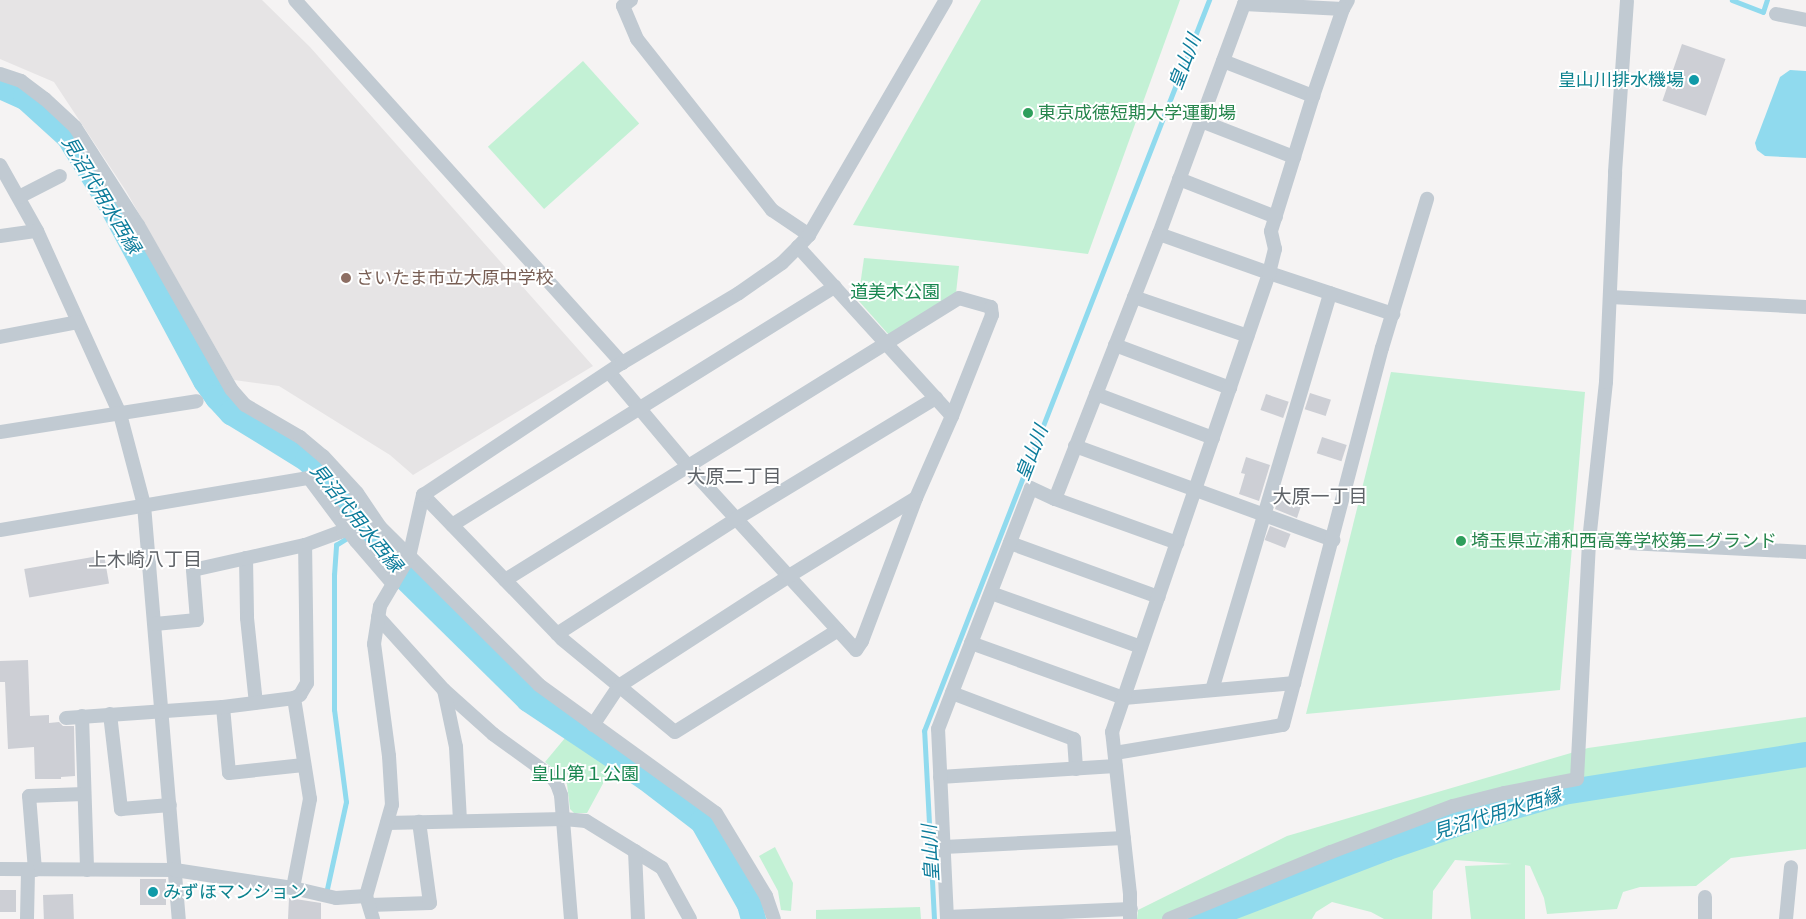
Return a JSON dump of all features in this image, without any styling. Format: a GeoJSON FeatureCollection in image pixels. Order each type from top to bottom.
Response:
{"type":"FeatureCollection","features":[{"type":"Feature","properties":{"kind":"street"},"geometry":{"type":"LineString","coordinates":[[295,0],[622,363]]}},
{"type":"Feature","properties":{"kind":"street"},"geometry":{"type":"LineString","coordinates":[[631,0],[623,6],[637,40],[772,210],[809,235]]}},
{"type":"Feature","properties":{"kind":"street"},"geometry":{"type":"LineString","coordinates":[[373,919],[368,900],[392,805],[389,756],[374,644],[380,606],[409,557],[423,495],[622,363],[738,293],[782,263],[809,235],[946,0]]}},
{"type":"Feature","properties":{"kind":"street"},"geometry":{"type":"LineString","coordinates":[[1169,919],[1453,802],[1577,779],[1589,541],[1606,382],[1615,172],[1627,1]]}},
{"type":"Feature","properties":{"kind":"street"},"geometry":{"type":"LineString","coordinates":[[1055,499],[1159,234],[1244,4],[1346,4],[1313,96],[1271,231],[1275,249],[1269,274],[1124,698],[1112,732],[1131,914],[947,918],[938,729],[1031,488],[1055,499],[1177,543]]}},
{"type":"Feature","properties":{"kind":"street"},"geometry":{"type":"LineString","coordinates":[[1776,14],[1806,20]]}},
{"type":"Feature","properties":{"kind":"street"},"geometry":{"type":"LineString","coordinates":[[1223,61],[1313,96]]}},
{"type":"Feature","properties":{"kind":"street"},"geometry":{"type":"LineString","coordinates":[[0,74],[21,81],[45,99],[75,127],[138,225],[231,389],[245,405],[300,438],[323,456],[357,492],[380,527],[514,663],[539,685],[716,813],[766,896],[774,919]]}},
{"type":"Feature","properties":{"kind":"street"},"geometry":{"type":"LineString","coordinates":[[1201,121],[1294,157]]}},
{"type":"Feature","properties":{"kind":"street"},"geometry":{"type":"LineString","coordinates":[[0,165],[37,231],[120,414],[144,505],[179,919]]}},
{"type":"Feature","properties":{"kind":"street"},"geometry":{"type":"LineString","coordinates":[[19,197],[60,176]]}},
{"type":"Feature","properties":{"kind":"street"},"geometry":{"type":"LineString","coordinates":[[1179,179],[1276,216]]}},
{"type":"Feature","properties":{"kind":"street"},"geometry":{"type":"LineString","coordinates":[[940,777],[1076,769],[1283,725],[1382,348],[1427,199]]}},
{"type":"Feature","properties":{"kind":"street"},"geometry":{"type":"LineString","coordinates":[[0,236],[37,231]]}},
{"type":"Feature","properties":{"kind":"street"},"geometry":{"type":"LineString","coordinates":[[1159,234],[1269,274],[1393,314]]}},
{"type":"Feature","properties":{"kind":"street"},"geometry":{"type":"LineString","coordinates":[[798,247],[952,416]]}},
{"type":"Feature","properties":{"kind":"street"},"geometry":{"type":"LineString","coordinates":[[452,525],[638,407],[835,287]]}},
{"type":"Feature","properties":{"kind":"street"},"geometry":{"type":"LineString","coordinates":[[1212,690],[1330,293]]}},
{"type":"Feature","properties":{"kind":"street"},"geometry":{"type":"LineString","coordinates":[[1134,297],[1248,336]]}},
{"type":"Feature","properties":{"kind":"street"},"geometry":{"type":"LineString","coordinates":[[1610,297],[1806,307]]}},
{"type":"Feature","properties":{"kind":"street"},"geometry":{"type":"LineString","coordinates":[[505,580],[688,466],[886,343],[959,298],[991,306],[992,315],[952,416],[916,498],[862,642],[856,650],[688,466],[609,372]]}},
{"type":"Feature","properties":{"kind":"street"},"geometry":{"type":"LineString","coordinates":[[0,336],[78,322]]}},
{"type":"Feature","properties":{"kind":"street"},"geometry":{"type":"LineString","coordinates":[[1115,345],[1230,388]]}},
{"type":"Feature","properties":{"kind":"street"},"geometry":{"type":"LineString","coordinates":[[1096,394],[1213,438]]}},
{"type":"Feature","properties":{"kind":"street"},"geometry":{"type":"LineString","coordinates":[[557,634],[736,518],[936,398]]}},
{"type":"Feature","properties":{"kind":"street"},"geometry":{"type":"LineString","coordinates":[[0,432],[197,401]]}},
{"type":"Feature","properties":{"kind":"street"},"geometry":{"type":"LineString","coordinates":[[1076,446],[1333,540]]}},
{"type":"Feature","properties":{"kind":"street"},"geometry":{"type":"LineString","coordinates":[[0,530],[309,478],[356,541],[393,584]]}},
{"type":"Feature","properties":{"kind":"street"},"geometry":{"type":"LineString","coordinates":[[423,495],[557,634],[675,732],[838,630]]}},
{"type":"Feature","properties":{"kind":"street"},"geometry":{"type":"LineString","coordinates":[[593,725],[619,686],[789,576],[916,498]]}},
{"type":"Feature","properties":{"kind":"street"},"geometry":{"type":"LineString","coordinates":[[155,624],[196,620],[193,570],[305,544],[343,531],[345,524]]}},
{"type":"Feature","properties":{"kind":"street"},"geometry":{"type":"LineString","coordinates":[[1589,541],[1806,552]]}},
{"type":"Feature","properties":{"kind":"street"},"geometry":{"type":"LineString","coordinates":[[1010,543],[1158,597]]}},
{"type":"Feature","properties":{"kind":"street"},"geometry":{"type":"LineString","coordinates":[[66,718],[223,707],[294,698],[300,695],[307,683],[305,544]]}},
{"type":"Feature","properties":{"kind":"street"},"geometry":{"type":"LineString","coordinates":[[246,558],[247,618],[256,703]]}},
{"type":"Feature","properties":{"kind":"street"},"geometry":{"type":"LineString","coordinates":[[991,592],[1141,647]]}},
{"type":"Feature","properties":{"kind":"street"},"geometry":{"type":"LineString","coordinates":[[378,617],[444,690],[493,734],[551,776],[560,789],[571,919]]}},
{"type":"Feature","properties":{"kind":"street"},"geometry":{"type":"LineString","coordinates":[[971,643],[1124,698],[1294,683]]}},
{"type":"Feature","properties":{"kind":"street"},"geometry":{"type":"LineString","coordinates":[[444,690],[456,747],[460,820]]}},
{"type":"Feature","properties":{"kind":"street"},"geometry":{"type":"LineString","coordinates":[[952,693],[1074,739],[1076,769]]}},
{"type":"Feature","properties":{"kind":"street"},"geometry":{"type":"LineString","coordinates":[[292,888],[310,799],[294,698]]}},
{"type":"Feature","properties":{"kind":"street"},"geometry":{"type":"LineString","coordinates":[[223,707],[229,773],[304,765]]}},
{"type":"Feature","properties":{"kind":"street"},"geometry":{"type":"LineString","coordinates":[[110,714],[121,809],[170,805]]}},
{"type":"Feature","properties":{"kind":"street"},"geometry":{"type":"LineString","coordinates":[[82,716],[87,870]]}},
{"type":"Feature","properties":{"kind":"street"},"geometry":{"type":"LineString","coordinates":[[27,919],[32,870],[29,796],[84,794]]}},
{"type":"Feature","properties":{"kind":"street"},"geometry":{"type":"LineString","coordinates":[[387,824],[460,820],[564,819],[586,821],[662,868],[690,919]]}},
{"type":"Feature","properties":{"kind":"street"},"geometry":{"type":"LineString","coordinates":[[0,869],[175,870],[292,888],[336,898],[430,903],[419,822]]}},
{"type":"Feature","properties":{"kind":"street"},"geometry":{"type":"LineString","coordinates":[[944,847],[1124,838]]}},
{"type":"Feature","properties":{"kind":"street"},"geometry":{"type":"LineString","coordinates":[[635,851],[638,919]]}},
{"type":"Feature","properties":{"kind":"street"},"geometry":{"type":"LineString","coordinates":[[1786,919],[1791,867]]}},
{"type":"Feature","properties":{"kind":"street"},"geometry":{"type":"LineString","coordinates":[[1705,897],[1705,919]]}},
{"type":"Feature","properties":{"kind":"shaded area","name":"さいたま市立大原中学校"},"geometry":{"type":"Polygon","coordinates":[[[0,0],[262,0],[310,47],[593,366],[413,475],[390,455],[279,386],[234,380],[126,191],[54,82],[0,59],[0,0]]]}},
{"type":"Feature","properties":{"kind":"green space","name":"東京成徳短期大学運動場"},"geometry":{"type":"Polygon","coordinates":[[[981,0],[1180,0],[1088,254],[853,225],[981,0]]]}},
{"type":"Feature","properties":{"kind":"green space"},"geometry":{"type":"Polygon","coordinates":[[[583,61],[639,123],[544,209],[488,147],[583,61]]]}},
{"type":"Feature","properties":{"kind":"green space","name":"道美木公園"},"geometry":{"type":"Polygon","coordinates":[[[864,258],[959,266],[956,293],[889,335],[858,300],[864,258]]]}},
{"type":"Feature","properties":{"kind":"green space","name":"埼玉県立浦和西高等学校第二グランド"},"geometry":{"type":"Polygon","coordinates":[[[1391,372],[1585,392],[1560,690],[1306,714],[1391,372]]]}},
{"type":"Feature","properties":{"kind":"green space"},"geometry":{"type":"Polygon","coordinates":[[[1806,717],[1806,849],[1731,858],[1696,886],[1640,887],[1623,892],[1617,909],[1547,914],[1544,898],[1530,866],[1525,865],[1525,919],[1471,919],[1465,866],[1512,864],[1455,860],[1433,891],[1432,919],[1384,919],[1371,912],[1332,902],[1316,912],[1312,919],[1137,919],[1138,910],[1287,836],[1588,748],[1806,717]]]}},
{"type":"Feature","properties":{"kind":"green space","name":"皇山第１公園"},"geometry":{"type":"Polygon","coordinates":[[[565,738],[612,767],[587,813],[574,813],[570,809],[567,784],[559,773],[545,762],[565,738]]]}},
{"type":"Feature","properties":{"kind":"green space"},"geometry":{"type":"Polygon","coordinates":[[[775,847],[793,883],[791,911],[781,910],[778,891],[759,856],[775,847]]]}},
{"type":"Feature","properties":{"kind":"green space"},"geometry":{"type":"Polygon","coordinates":[[[920,907],[921,919],[816,919],[816,910],[920,907]]]}},
{"type":"Feature","properties":{"kind":"water"},"geometry":{"type":"Polygon","coordinates":[[[1790,70],[1806,71],[1806,158],[1765,156],[1757,150],[1755,143],[1780,77],[1790,70]]]}},
{"type":"Feature","properties":{"kind":"building","name":"皇山川排水機場"},"geometry":{"type":"Polygon","coordinates":[[[1682,44],[1725,59],[1706,116],[1662,101],[1682,44]]]}},
{"type":"Feature","properties":{"kind":"building"},"geometry":{"type":"Polygon","coordinates":[[[1310,393],[1331,400],[1326,416],[1305,409],[1310,393]]]}},
{"type":"Feature","properties":{"kind":"building"},"geometry":{"type":"Polygon","coordinates":[[[1266,394],[1289,402],[1283,418],[1260,410],[1266,394]]]}},
{"type":"Feature","properties":{"kind":"building"},"geometry":{"type":"Polygon","coordinates":[[[1322,437],[1347,445],[1341,461],[1317,453],[1322,437]]]}},
{"type":"Feature","properties":{"kind":"building"},"geometry":{"type":"Polygon","coordinates":[[[1246,457],[1270,465],[1259,501],[1239,494],[1245,474],[1241,473],[1246,457]]]}},
{"type":"Feature","properties":{"kind":"building"},"geometry":{"type":"Polygon","coordinates":[[[1279,496],[1302,503],[1297,518],[1275,509],[1279,496]]]}},
{"type":"Feature","properties":{"kind":"building"},"geometry":{"type":"Polygon","coordinates":[[[1270,526],[1291,534],[1285,548],[1265,540],[1270,526]]]}},
{"type":"Feature","properties":{"kind":"building"},"geometry":{"type":"Polygon","coordinates":[[[104,555],[109,584],[29,598],[24,569],[104,555]]]}},
{"type":"Feature","properties":{"kind":"building"},"geometry":{"type":"Polygon","coordinates":[[[28,660],[30,716],[49,715],[49,723],[59,722],[63,726],[74,726],[75,776],[61,777],[61,779],[35,779],[34,747],[8,749],[5,682],[0,682],[0,661],[28,660]]]}},
{"type":"Feature","properties":{"kind":"building","name":"みずほマンション"},"geometry":{"type":"Polygon","coordinates":[[[140,879],[166,879],[166,905],[140,905],[140,879]]]}},
{"type":"Feature","properties":{"kind":"building"},"geometry":{"type":"Polygon","coordinates":[[[0,890],[16,890],[16,912],[0,912],[0,890]]]}},
{"type":"Feature","properties":{"kind":"building"},"geometry":{"type":"Polygon","coordinates":[[[73,894],[74,919],[44,919],[43,895],[73,894]]]}},
{"type":"Feature","properties":{"kind":"building"},"geometry":{"type":"Polygon","coordinates":[[[289,898],[321,903],[321,919],[288,919],[289,898]]]}},
{"type":"Feature","properties":{"kind":"waterway","name":"皇山川"},"geometry":{"type":"LineString","coordinates":[[934,919],[924,731],[1209,0]]}},
{"type":"Feature","properties":{"kind":"waterway"},"geometry":{"type":"LineString","coordinates":[[1732,0],[1763,12],[1767,0]]}},
{"type":"Feature","properties":{"kind":"waterway","name":"見沼代用水西縁"},"geometry":{"type":"LineString","coordinates":[[0,86],[25,97],[68,136],[111,205],[205,380],[217,397],[231,412],[307,459],[331,484],[385,558],[528,699],[646,778],[702,821],[749,904],[753,919]]}},
{"type":"Feature","properties":{"kind":"waterway"},"geometry":{"type":"LineString","coordinates":[[327,889],[346,802],[334,710],[334,575],[336,545],[362,529]]}},
{"type":"Feature","properties":{"kind":"waterway","name":"見沼代用水西縁"},"geometry":{"type":"LineString","coordinates":[[1200,919],[1385,848],[1473,818],[1563,792],[1806,754]]}},
{"type":"Feature","properties":{"kind":"place","name":"皇山川排水機場"},"geometry":{"type":"Point","coordinates":[1694,80]}},
{"type":"Feature","properties":{"kind":"place","name":"東京成徳短期大学運動場"},"geometry":{"type":"Point","coordinates":[1028,113]}},
{"type":"Feature","properties":{"kind":"place","name":"さいたま市立大原中学校"},"geometry":{"type":"Point","coordinates":[346,278]}},
{"type":"Feature","properties":{"kind":"place","name":"埼玉県立浦和西高等学校第二グランド"},"geometry":{"type":"Point","coordinates":[1461,541]}},
{"type":"Feature","properties":{"kind":"place","name":"みずほマンション"},"geometry":{"type":"Point","coordinates":[153,892]}},
{"type":"Feature","properties":{"kind":"district","name":"大原二丁目"},"geometry":{"type":"Point","coordinates":[734,477]}},
{"type":"Feature","properties":{"kind":"district","name":"大原一丁目"},"geometry":{"type":"Point","coordinates":[1320,497]}},
{"type":"Feature","properties":{"kind":"district","name":"上木崎八丁目"},"geometry":{"type":"Point","coordinates":[145,560]}}]}
